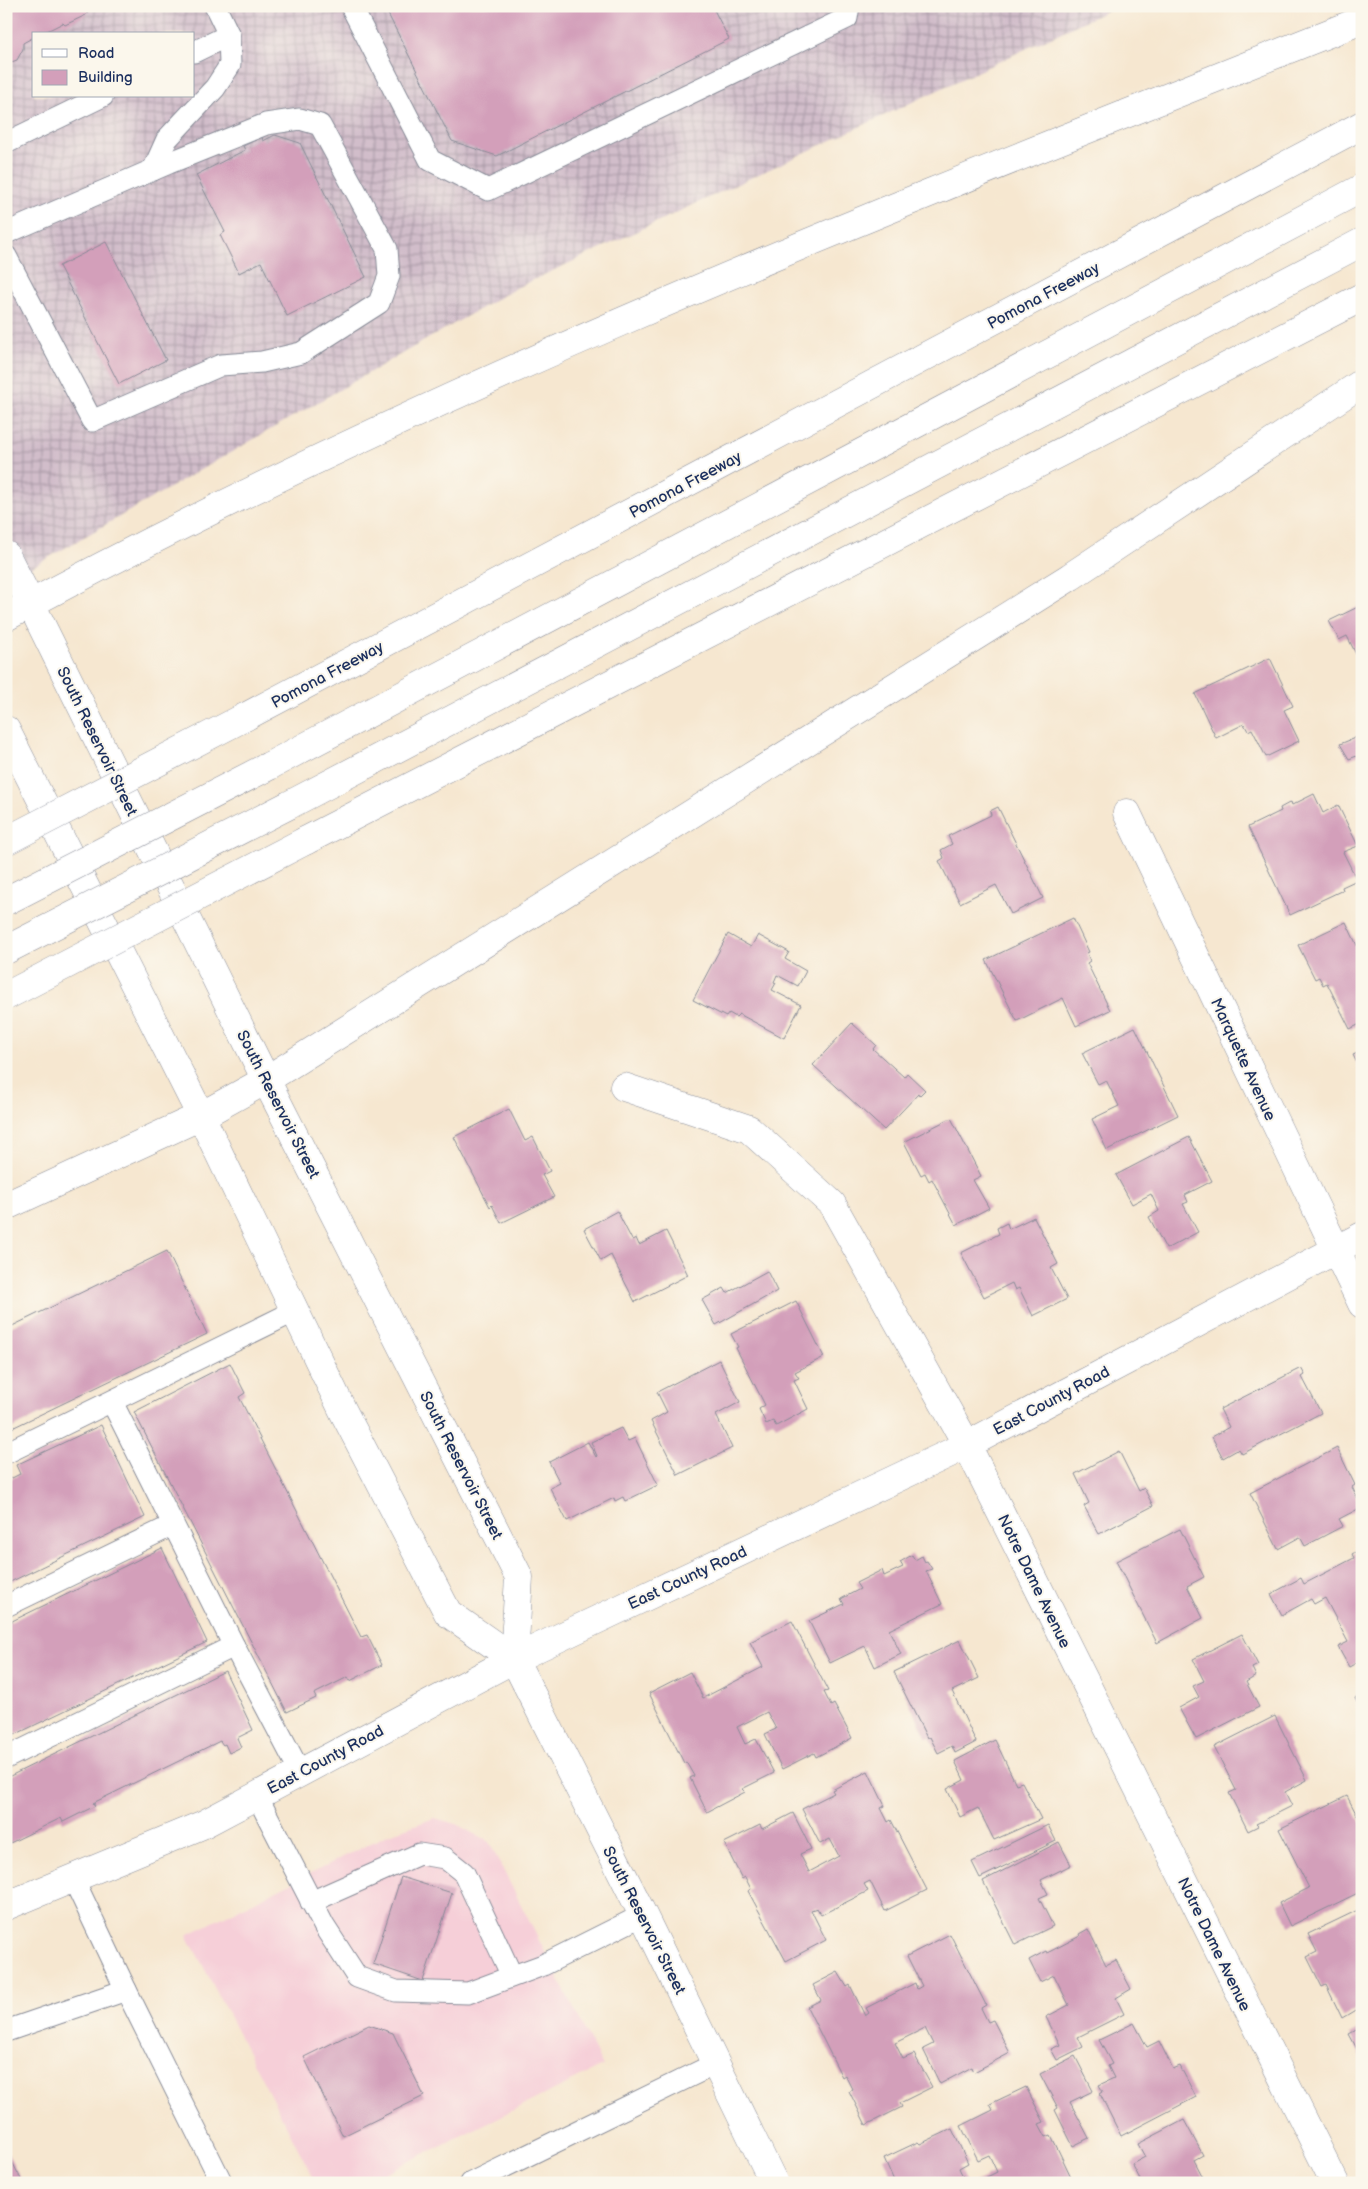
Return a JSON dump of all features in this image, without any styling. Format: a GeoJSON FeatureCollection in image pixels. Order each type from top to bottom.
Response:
{"type":"FeatureCollection","features":[{"type":"Feature","properties":{"kind":"main road"},"geometry":{"type":"LineString","coordinates":[[6,617],[278,478],[447,398],[624,319],[984,170],[1362,20]]}},
{"type":"Feature","properties":{"kind":"main road","name":"Pomona Freeway"},"geometry":{"type":"LineString","coordinates":[[6,841],[245,717],[1362,125]]}},
{"type":"Feature","properties":{"kind":"main road"},"geometry":{"type":"LineString","coordinates":[[6,901],[269,766],[1362,188]]}},
{"type":"Feature","properties":{"kind":"main road"},"geometry":{"type":"LineString","coordinates":[[6,950],[289,805],[1362,242]]}},
{"type":"Feature","properties":{"kind":"main road"},"geometry":{"type":"LineString","coordinates":[[6,996],[1362,297]]}},
{"type":"Feature","properties":{"kind":"main road"},"geometry":{"type":"LineString","coordinates":[[6,1206],[201,1116],[266,1080],[1070,578],[1362,383]]}},
{"type":"Feature","properties":{"kind":"main road","name":"South Reservoir Street"},"geometry":{"type":"LineString","coordinates":[[6,555],[266,1080],[519,1577],[514,1659]]}},
{"type":"Feature","properties":{"kind":"main road","name":"South Reservoir Street"},"geometry":{"type":"LineString","coordinates":[[6,730],[201,1116],[344,1413],[448,1613],[514,1659],[717,2063],[774,2183]]}},
{"type":"Feature","properties":{"kind":"main road","name":"Marquette Avenue"},"geometry":{"type":"LineString","coordinates":[[1127,813],[1362,1304]]}},
{"type":"Feature","properties":{"kind":"main road","name":"Notre Dame Avenue"},"geometry":{"type":"LineString","coordinates":[[624,1086],[749,1129],[832,1204],[967,1445],[1334,2183]]}},
{"type":"Feature","properties":{"kind":"main road","name":"East County Road"},"geometry":{"type":"LineString","coordinates":[[6,1906],[202,1825],[514,1659],[967,1445],[1362,1236]]}},
{"type":"Feature","properties":{"kind":"lane"},"geometry":{"type":"LineString","coordinates":[[153,170],[167,139],[215,88],[230,65],[229,35],[215,6]]}},
{"type":"Feature","properties":{"kind":"lane"},"geometry":{"type":"LineString","coordinates":[[351,6],[430,160],[488,190],[847,18],[849,6]]}},
{"type":"Feature","properties":{"kind":"lane"},"geometry":{"type":"LineString","coordinates":[[195,52],[229,35]]}},
{"type":"Feature","properties":{"kind":"lane"},"geometry":{"type":"LineString","coordinates":[[6,143],[99,98]]}},
{"type":"Feature","properties":{"kind":"lane"},"geometry":{"type":"LineString","coordinates":[[6,233],[266,124],[300,119],[320,125],[387,249],[388,276],[379,303],[301,353],[262,362],[221,364],[92,421],[6,256]]}},
{"type":"Feature","properties":{"kind":"lane"},"geometry":{"type":"LineString","coordinates":[[6,1453],[295,1312]]}},
{"type":"Feature","properties":{"kind":"lane"},"geometry":{"type":"LineString","coordinates":[[112,1402],[172,1525],[300,1772]]}},
{"type":"Feature","properties":{"kind":"lane"},"geometry":{"type":"LineString","coordinates":[[6,1606],[172,1525]]}},
{"type":"Feature","properties":{"kind":"lane"},"geometry":{"type":"LineString","coordinates":[[6,1758],[234,1646]]}},
{"type":"Feature","properties":{"kind":"lane"},"geometry":{"type":"LineString","coordinates":[[257,1796],[324,1926],[357,1977],[396,1991],[468,1993],[543,1965],[643,1915]]}},
{"type":"Feature","properties":{"kind":"lane"},"geometry":{"type":"LineString","coordinates":[[311,1902],[419,1854],[445,1858],[464,1873],[512,1976]]}},
{"type":"Feature","properties":{"kind":"lane"},"geometry":{"type":"LineString","coordinates":[[73,1878],[126,1990],[222,2183]]}},
{"type":"Feature","properties":{"kind":"lane"},"geometry":{"type":"LineString","coordinates":[[6,2031],[126,1990]]}},
{"type":"Feature","properties":{"kind":"lane"},"geometry":{"type":"LineString","coordinates":[[471,2183],[717,2063]]}},
{"type":"Feature","properties":{"kind":"shaded area"},"geometry":{"type":"Polygon","coordinates":[[[6,6],[1117,6],[516,288],[6,582],[6,6]]]}},
{"type":"Feature","properties":{"kind":"shaded area"},"geometry":{"type":"Polygon","coordinates":[[[435,1818],[456,1824],[489,1842],[603,2066],[365,2183],[316,2183],[187,1935],[389,1834],[435,1818]]]}},
{"type":"Feature","properties":{"kind":"building"},"geometry":{"type":"Polygon","coordinates":[[[6,6],[92,6],[86,15],[65,25],[63,23],[45,32],[32,32],[32,38],[23,43],[23,49],[17,60],[6,64],[6,6]]]}},
{"type":"Feature","properties":{"kind":"building"},"geometry":{"type":"Polygon","coordinates":[[[384,6],[712,6],[729,39],[497,156],[452,141],[384,6]]]}},
{"type":"Feature","properties":{"kind":"building"},"geometry":{"type":"Polygon","coordinates":[[[275,135],[300,143],[366,277],[287,316],[261,262],[239,273],[220,235],[225,232],[196,175],[245,150],[243,146],[262,137],[263,141],[275,135]]]}},
{"type":"Feature","properties":{"kind":"building"},"geometry":{"type":"Polygon","coordinates":[[[106,242],[166,360],[119,384],[59,266],[106,242]]]}},
{"type":"Feature","properties":{"kind":"building"},"geometry":{"type":"Polygon","coordinates":[[[1362,605],[1362,666],[1347,636],[1339,640],[1329,621],[1362,605]]]}},
{"type":"Feature","properties":{"kind":"building"},"geometry":{"type":"Polygon","coordinates":[[[1270,658],[1293,706],[1284,710],[1299,741],[1266,757],[1252,729],[1248,731],[1244,724],[1216,738],[1195,694],[1270,658]]]}},
{"type":"Feature","properties":{"kind":"building"},"geometry":{"type":"Polygon","coordinates":[[[1362,735],[1362,754],[1349,759],[1340,744],[1362,735]]]}},
{"type":"Feature","properties":{"kind":"building"},"geometry":{"type":"Polygon","coordinates":[[[1314,794],[1323,813],[1338,805],[1358,846],[1343,852],[1357,880],[1342,887],[1343,890],[1290,915],[1248,827],[1281,811],[1280,808],[1291,802],[1292,805],[1314,794]]]}},
{"type":"Feature","properties":{"kind":"building"},"geometry":{"type":"Polygon","coordinates":[[[998,807],[1043,898],[1011,914],[996,885],[960,903],[939,861],[944,858],[941,850],[952,844],[948,836],[991,815],[990,811],[998,807]]]}},
{"type":"Feature","properties":{"kind":"building"},"geometry":{"type":"Polygon","coordinates":[[[1073,918],[1089,952],[1087,953],[1090,961],[1087,963],[1110,1010],[1076,1026],[1063,998],[1017,1021],[986,960],[1073,918]]]}},
{"type":"Feature","properties":{"kind":"building"},"geometry":{"type":"Polygon","coordinates":[[[1346,922],[1362,956],[1362,1023],[1350,1029],[1327,983],[1323,985],[1319,977],[1315,979],[1298,945],[1346,922]]]}},
{"type":"Feature","properties":{"kind":"building"},"geometry":{"type":"Polygon","coordinates":[[[728,934],[751,947],[758,935],[789,952],[785,959],[806,971],[798,986],[777,975],[774,982],[776,983],[772,990],[801,1005],[784,1038],[739,1014],[736,1017],[729,1013],[726,1017],[693,1000],[728,934]]]}},
{"type":"Feature","properties":{"kind":"building"},"geometry":{"type":"Polygon","coordinates":[[[852,1023],[876,1045],[873,1049],[904,1077],[907,1073],[925,1090],[919,1096],[918,1094],[884,1130],[813,1065],[852,1023]]]}},
{"type":"Feature","properties":{"kind":"building"},"geometry":{"type":"Polygon","coordinates":[[[1135,1027],[1178,1115],[1107,1150],[1092,1119],[1119,1106],[1106,1080],[1098,1084],[1082,1053],[1135,1027]]]}},
{"type":"Feature","properties":{"kind":"building"},"geometry":{"type":"Polygon","coordinates":[[[1362,1051],[1362,1073],[1353,1055],[1362,1051]]]}},
{"type":"Feature","properties":{"kind":"building"},"geometry":{"type":"Polygon","coordinates":[[[509,1109],[525,1141],[533,1137],[550,1171],[542,1175],[554,1197],[501,1223],[492,1205],[490,1207],[454,1137],[509,1109]]]}},
{"type":"Feature","properties":{"kind":"building"},"geometry":{"type":"Polygon","coordinates":[[[951,1118],[981,1176],[973,1180],[989,1208],[956,1225],[932,1179],[929,1181],[925,1173],[921,1175],[904,1142],[951,1118]]]}},
{"type":"Feature","properties":{"kind":"building"},"geometry":{"type":"Polygon","coordinates":[[[1189,1137],[1212,1181],[1185,1195],[1188,1202],[1183,1204],[1198,1232],[1166,1249],[1149,1217],[1159,1211],[1151,1194],[1132,1204],[1116,1175],[1189,1137]]]}},
{"type":"Feature","properties":{"kind":"building"},"geometry":{"type":"Polygon","coordinates":[[[617,1211],[632,1240],[636,1238],[639,1245],[666,1231],[688,1275],[635,1302],[611,1255],[601,1261],[584,1229],[617,1211]]]}},
{"type":"Feature","properties":{"kind":"building"},"geometry":{"type":"Polygon","coordinates":[[[1034,1217],[1058,1264],[1051,1268],[1067,1299],[1033,1316],[1019,1288],[1015,1290],[1012,1283],[984,1297],[961,1253],[999,1234],[997,1228],[1007,1223],[1009,1229],[1034,1217]]]}},
{"type":"Feature","properties":{"kind":"building"},"geometry":{"type":"Polygon","coordinates":[[[167,1251],[207,1334],[6,1431],[6,1329],[167,1251]]]}},
{"type":"Feature","properties":{"kind":"building"},"geometry":{"type":"Polygon","coordinates":[[[767,1271],[777,1291],[716,1325],[702,1300],[724,1288],[727,1293],[767,1271]]]}},
{"type":"Feature","properties":{"kind":"building"},"geometry":{"type":"Polygon","coordinates":[[[796,1301],[824,1357],[795,1372],[799,1378],[794,1380],[808,1409],[776,1426],[773,1421],[766,1424],[759,1409],[765,1405],[736,1348],[738,1347],[731,1334],[796,1301]]]}},
{"type":"Feature","properties":{"kind":"building"},"geometry":{"type":"Polygon","coordinates":[[[719,1360],[740,1402],[716,1415],[732,1448],[678,1475],[651,1421],[667,1412],[657,1392],[719,1360]]]}},
{"type":"Feature","properties":{"kind":"building"},"geometry":{"type":"Polygon","coordinates":[[[230,1363],[245,1393],[239,1397],[361,1637],[367,1635],[382,1665],[350,1681],[348,1677],[314,1694],[316,1698],[287,1712],[134,1412],[230,1363]]]}},
{"type":"Feature","properties":{"kind":"building"},"geometry":{"type":"Polygon","coordinates":[[[1301,1368],[1305,1375],[1302,1377],[1321,1413],[1242,1454],[1239,1449],[1223,1458],[1212,1437],[1229,1427],[1220,1409],[1301,1368]]]}},
{"type":"Feature","properties":{"kind":"building"},"geometry":{"type":"Polygon","coordinates":[[[101,1425],[145,1517],[6,1584],[6,1481],[20,1474],[16,1465],[101,1425]]]}},
{"type":"Feature","properties":{"kind":"building"},"geometry":{"type":"Polygon","coordinates":[[[621,1428],[628,1441],[635,1438],[658,1485],[625,1501],[623,1497],[615,1501],[614,1498],[567,1521],[550,1488],[560,1483],[549,1462],[588,1442],[596,1457],[591,1442],[621,1428]]]}},
{"type":"Feature","properties":{"kind":"building"},"geometry":{"type":"Polygon","coordinates":[[[1337,1448],[1355,1485],[1352,1487],[1362,1507],[1339,1519],[1343,1526],[1305,1546],[1300,1537],[1278,1549],[1250,1493],[1337,1448]]]}},
{"type":"Feature","properties":{"kind":"building"},"geometry":{"type":"Polygon","coordinates":[[[1119,1451],[1139,1491],[1144,1488],[1153,1506],[1099,1534],[1084,1506],[1089,1503],[1075,1474],[1119,1451]]]}},
{"type":"Feature","properties":{"kind":"building"},"geometry":{"type":"Polygon","coordinates":[[[1180,1529],[1204,1577],[1187,1586],[1203,1618],[1157,1643],[1116,1561],[1180,1529]]]}},
{"type":"Feature","properties":{"kind":"building"},"geometry":{"type":"Polygon","coordinates":[[[162,1548],[207,1642],[6,1739],[6,1624],[162,1548]]]}},
{"type":"Feature","properties":{"kind":"building"},"geometry":{"type":"Polygon","coordinates":[[[1362,1548],[1362,1660],[1349,1667],[1338,1647],[1348,1642],[1325,1598],[1314,1604],[1311,1599],[1282,1615],[1271,1594],[1301,1578],[1304,1584],[1354,1558],[1352,1554],[1362,1548]]]}},
{"type":"Feature","properties":{"kind":"building"},"geometry":{"type":"Polygon","coordinates":[[[912,1555],[915,1560],[922,1556],[932,1569],[926,1571],[942,1604],[889,1630],[901,1654],[875,1667],[865,1646],[830,1663],[809,1621],[844,1604],[841,1599],[860,1589],[856,1583],[882,1570],[884,1576],[903,1567],[900,1562],[912,1555]]]}},
{"type":"Feature","properties":{"kind":"building"},"geometry":{"type":"Polygon","coordinates":[[[792,1621],[828,1691],[824,1692],[831,1706],[834,1704],[852,1738],[816,1757],[814,1753],[782,1769],[765,1734],[776,1729],[767,1712],[737,1727],[745,1744],[756,1739],[774,1773],[742,1789],[745,1792],[707,1812],[690,1778],[694,1776],[686,1762],[684,1763],[649,1693],[690,1672],[703,1698],[763,1667],[750,1642],[792,1621]]]}},
{"type":"Feature","properties":{"kind":"building"},"geometry":{"type":"Polygon","coordinates":[[[1242,1634],[1258,1665],[1252,1668],[1256,1676],[1246,1682],[1259,1707],[1196,1739],[1179,1708],[1199,1697],[1193,1686],[1204,1681],[1193,1659],[1242,1634]]]}},
{"type":"Feature","properties":{"kind":"building"},"geometry":{"type":"Polygon","coordinates":[[[960,1640],[979,1678],[952,1691],[976,1742],[955,1753],[952,1746],[938,1753],[930,1737],[927,1738],[894,1672],[960,1640]]]}},
{"type":"Feature","properties":{"kind":"building"},"geometry":{"type":"Polygon","coordinates":[[[225,1671],[253,1730],[237,1738],[241,1747],[229,1753],[225,1744],[223,1745],[220,1741],[93,1803],[95,1806],[63,1822],[61,1818],[6,1845],[6,1778],[225,1671]]]}},
{"type":"Feature","properties":{"kind":"building"},"geometry":{"type":"Polygon","coordinates":[[[1362,1695],[1362,1712],[1355,1698],[1362,1695]]]}},
{"type":"Feature","properties":{"kind":"building"},"geometry":{"type":"Polygon","coordinates":[[[1275,1716],[1307,1780],[1285,1792],[1292,1806],[1256,1824],[1258,1826],[1248,1831],[1229,1793],[1236,1790],[1214,1747],[1275,1716]]]}},
{"type":"Feature","properties":{"kind":"building"},"geometry":{"type":"Polygon","coordinates":[[[995,1740],[1016,1784],[1022,1782],[1041,1819],[994,1840],[978,1808],[960,1817],[947,1789],[964,1780],[955,1761],[995,1740]]]}},
{"type":"Feature","properties":{"kind":"building"},"geometry":{"type":"Polygon","coordinates":[[[868,1771],[885,1806],[881,1808],[888,1822],[891,1820],[927,1890],[885,1911],[870,1881],[864,1884],[868,1891],[821,1915],[817,1908],[811,1910],[826,1940],[786,1961],[748,1891],[751,1889],[745,1877],[742,1879],[724,1843],[760,1825],[762,1829],[793,1813],[811,1849],[800,1854],[809,1872],[839,1856],[830,1839],[820,1844],[802,1809],[834,1793],[832,1790],[868,1771]]]}},
{"type":"Feature","properties":{"kind":"building"},"geometry":{"type":"Polygon","coordinates":[[[1347,1796],[1362,1825],[1362,1891],[1290,1926],[1279,1903],[1309,1888],[1279,1829],[1347,1796]]]}},
{"type":"Feature","properties":{"kind":"building"},"geometry":{"type":"Polygon","coordinates":[[[1048,1825],[1056,1841],[980,1878],[972,1862],[1048,1825]]]}},
{"type":"Feature","properties":{"kind":"building"},"geometry":{"type":"Polygon","coordinates":[[[1059,1842],[1071,1865],[1041,1880],[1048,1894],[1039,1898],[1053,1926],[1015,1945],[983,1881],[1059,1842]]]}},
{"type":"Feature","properties":{"kind":"building"},"geometry":{"type":"Polygon","coordinates":[[[401,1877],[452,1893],[423,1981],[373,1964],[401,1877]]]}},
{"type":"Feature","properties":{"kind":"building"},"geometry":{"type":"Polygon","coordinates":[[[1358,1910],[1362,1918],[1362,2006],[1342,2018],[1326,1985],[1322,1987],[1307,1957],[1317,1952],[1308,1934],[1358,1910]]]}},
{"type":"Feature","properties":{"kind":"building"},"geometry":{"type":"Polygon","coordinates":[[[1088,1929],[1106,1965],[1116,1960],[1131,1989],[1116,1998],[1124,2014],[1078,2037],[1083,2047],[1057,2060],[1051,2049],[1060,2045],[1046,2017],[1069,2005],[1054,1975],[1040,1982],[1029,1960],[1080,1936],[1079,1934],[1088,1929]]]}},
{"type":"Feature","properties":{"kind":"building"},"geometry":{"type":"Polygon","coordinates":[[[950,1934],[986,2005],[981,2008],[988,2022],[993,2020],[1010,2053],[974,2072],[972,2067],[940,2084],[923,2049],[933,2044],[925,2028],[895,2043],[903,2059],[914,2054],[932,2087],[900,2103],[902,2107],[866,2125],[849,2091],[852,2089],[845,2075],[842,2077],[807,2007],[821,2000],[813,1985],[838,1972],[847,1987],[850,1985],[865,2016],[869,2013],[866,2008],[915,1983],[917,1989],[922,1986],[907,1956],[950,1934]]]}},
{"type":"Feature","properties":{"kind":"building"},"geometry":{"type":"Polygon","coordinates":[[[1134,2023],[1147,2047],[1159,2041],[1173,2069],[1180,2066],[1196,2097],[1121,2136],[1100,2094],[1103,2092],[1099,2085],[1114,2078],[1108,2066],[1112,2064],[1099,2040],[1134,2023]]]}},
{"type":"Feature","properties":{"kind":"building"},"geometry":{"type":"Polygon","coordinates":[[[369,2025],[393,2033],[424,2096],[343,2136],[304,2057],[369,2025]]]}},
{"type":"Feature","properties":{"kind":"building"},"geometry":{"type":"Polygon","coordinates":[[[1362,2027],[1362,2058],[1349,2034],[1362,2027]]]}},
{"type":"Feature","properties":{"kind":"building"},"geometry":{"type":"Polygon","coordinates":[[[1075,2056],[1093,2091],[1070,2102],[1089,2138],[1073,2146],[1055,2110],[1058,2108],[1040,2074],[1075,2056]]]}},
{"type":"Feature","properties":{"kind":"building"},"geometry":{"type":"Polygon","coordinates":[[[1026,2087],[1044,2122],[1039,2124],[1046,2137],[1051,2135],[1074,2183],[975,2183],[997,2172],[989,2155],[978,2160],[961,2126],[993,2110],[990,2104],[1026,2087]]]}},
{"type":"Feature","properties":{"kind":"building"},"geometry":{"type":"Polygon","coordinates":[[[1184,2120],[1203,2155],[1194,2160],[1206,2183],[1142,2183],[1132,2164],[1145,2157],[1138,2144],[1184,2120]]]}},
{"type":"Feature","properties":{"kind":"building"},"geometry":{"type":"Polygon","coordinates":[[[952,2129],[968,2163],[959,2168],[966,2183],[895,2183],[884,2158],[952,2129]]]}},
{"type":"Feature","properties":{"kind":"building"},"geometry":{"type":"Polygon","coordinates":[[[6,2150],[23,2183],[6,2183],[6,2150]]]}}]}
